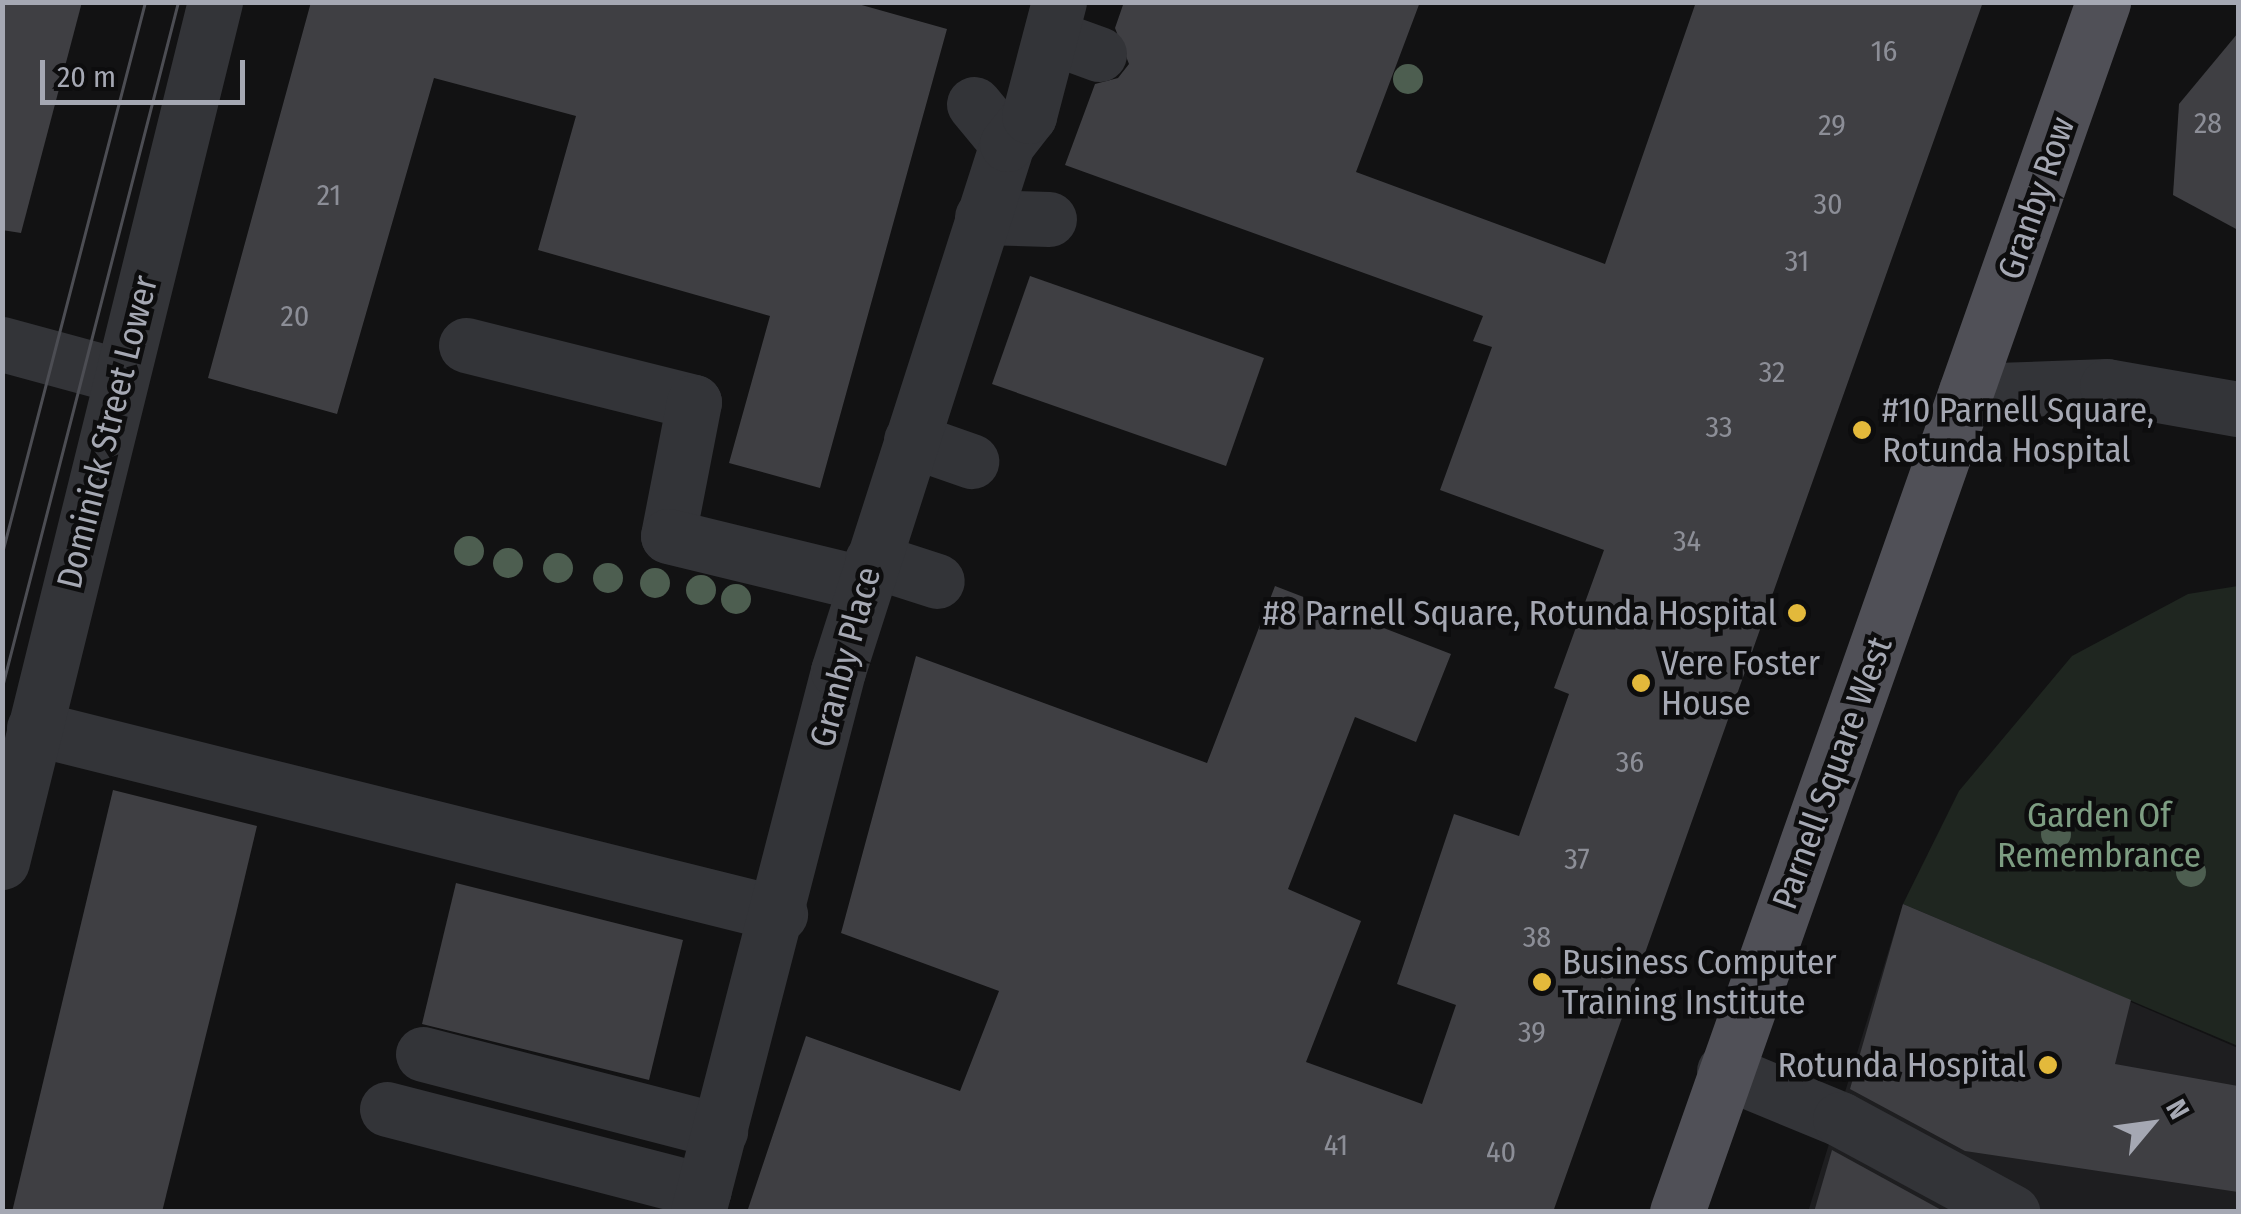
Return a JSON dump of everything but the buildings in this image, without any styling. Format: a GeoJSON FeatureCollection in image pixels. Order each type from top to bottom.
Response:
{"type":"FeatureCollection","features":[{"type":"Feature","properties":{"kind":"main road","name":"Granby Row"},"geometry":{"type":"LineString","coordinates":[[1966,392],[2104,2]]}},
{"type":"Feature","properties":{"kind":"main road","name":"Parnell Square West"},"geometry":{"type":"LineString","coordinates":[[1677,1212],[1966,392]]}},
{"type":"Feature","properties":{"kind":"street","name":"Dominick Street Lower"},"geometry":{"type":"LineString","coordinates":[[2,862],[216,2]]}},
{"type":"Feature","properties":{"kind":"street","name":"Granby Place"},"geometry":{"type":"LineString","coordinates":[[701,1201],[869,572],[982,217],[1003,121],[1070,31]]}},
{"type":"Feature","properties":{"kind":"street"},"geometry":{"type":"LineString","coordinates":[[982,217],[1050,219]]}},
{"type":"Feature","properties":{"kind":"street"},"geometry":{"type":"LineString","coordinates":[[2,344],[120,376]]}},
{"type":"Feature","properties":{"kind":"street"},"geometry":{"type":"LineString","coordinates":[[466,346],[694,402],[668,536],[937,582]]}},
{"type":"Feature","properties":{"kind":"street"},"geometry":{"type":"LineString","coordinates":[[1966,392],[2107,386],[2238,410]]}},
{"type":"Feature","properties":{"kind":"street"},"geometry":{"type":"LineString","coordinates":[[911,440],[971,460]]}},
{"type":"Feature","properties":{"kind":"street"},"geometry":{"type":"LineString","coordinates":[[34,728],[780,914]]}},
{"type":"Feature","properties":{"kind":"street"},"geometry":{"type":"LineString","coordinates":[[423,1054],[720,1132]]}},
{"type":"Feature","properties":{"kind":"street"},"geometry":{"type":"LineString","coordinates":[[1724,1071],[1857,1128],[2012,1212]]}},
{"type":"Feature","properties":{"kind":"street"},"geometry":{"type":"LineString","coordinates":[[387,1109],[701,1201]]}},
{"type":"Feature","properties":{"kind":"shaded area","name":"Rotunda Hospital"},"geometry":{"type":"Polygon","coordinates":[[[1903,904],[2238,1048],[2238,1211],[1808,1212],[1903,904]]]}},
{"type":"Feature","properties":{"kind":"green space","name":"Garden Of Remembrance"},"geometry":{"type":"Polygon","coordinates":[[[2238,586],[2238,1046],[1903,904],[1959,791],[2072,656],[2188,594],[2238,586]]]}},
{"type":"Feature","properties":{"kind":"tram line"},"geometry":{"type":"LineString","coordinates":[[2,553],[145,2]]}},
{"type":"Feature","properties":{"kind":"tram line"},"geometry":{"type":"LineString","coordinates":[[2,687],[178,2]]}},
{"type":"Feature","properties":{"kind":"place","name":"#10 Parnell Square, Rotunda Hospital"},"geometry":{"type":"Point","coordinates":[1862,430]}},
{"type":"Feature","properties":{"kind":"place","name":"#8 Parnell Square, Rotunda Hospital"},"geometry":{"type":"Point","coordinates":[1797,613]}},
{"type":"Feature","properties":{"kind":"place","name":"Vere Foster House"},"geometry":{"type":"Point","coordinates":[1641,683]}},
{"type":"Feature","properties":{"kind":"place","name":"Business Computer Training Institute"},"geometry":{"type":"Point","coordinates":[1542,982]}},
{"type":"Feature","properties":{"kind":"place","name":"Rotunda Hospital"},"geometry":{"type":"Point","coordinates":[2048,1065]}}]}
